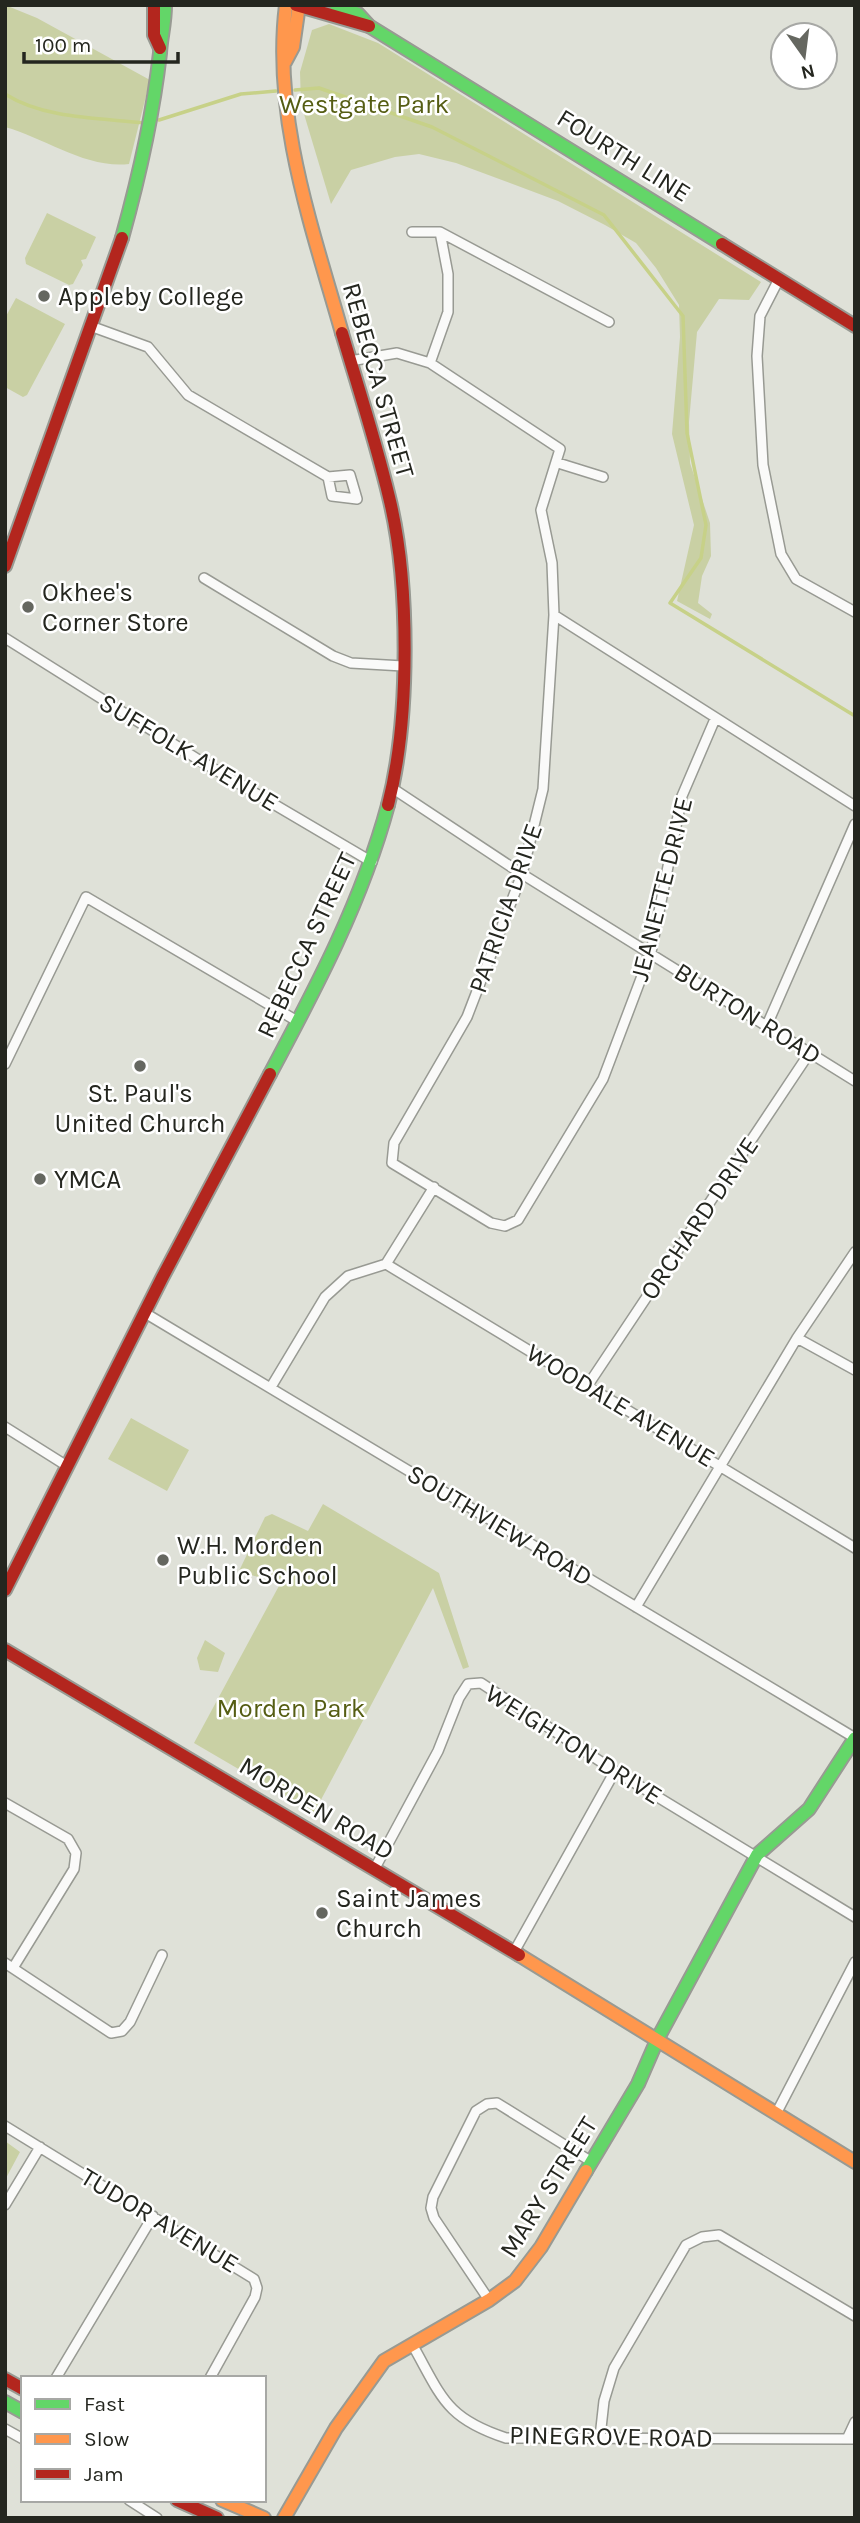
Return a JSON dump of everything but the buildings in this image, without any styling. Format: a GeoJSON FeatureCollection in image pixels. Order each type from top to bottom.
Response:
{"type":"FeatureCollection","features":[{"type":"Feature","properties":{"kind":"street"},"geometry":{"type":"LineString","coordinates":[[154,5],[154,35],[160,48]]}},
{"type":"Feature","properties":{"kind":"street"},"geometry":{"type":"LineString","coordinates":[[5,566],[93,327],[137,184],[157,83],[160,48],[165,35],[165,5]]}},
{"type":"Feature","properties":{"kind":"street","name":"REBECCA STREET"},"geometry":{"type":"LineString","coordinates":[[5,1590],[145,1313],[332,957],[372,863],[392,788],[399,736],[403,666],[402,578],[390,499],[295,169],[281,44],[286,5]]}},
{"type":"Feature","properties":{"kind":"street","name":"REBECCA STREET"},"geometry":{"type":"LineString","coordinates":[[285,62],[293,47],[298,5]]}},
{"type":"Feature","properties":{"kind":"street","name":"FOURTH LINE"},"geometry":{"type":"LineString","coordinates":[[298,5],[369,26],[855,327]]}},
{"type":"Feature","properties":{"kind":"street","name":"FOURTH LINE"},"geometry":{"type":"LineString","coordinates":[[336,5],[358,14],[369,26]]}},
{"type":"Feature","properties":{"kind":"street"},"geometry":{"type":"LineString","coordinates":[[412,232],[440,232],[608,322]]}},
{"type":"Feature","properties":{"kind":"street"},"geometry":{"type":"LineString","coordinates":[[430,363],[448,312],[448,274],[440,232]]}},
{"type":"Feature","properties":{"kind":"street"},"geometry":{"type":"LineString","coordinates":[[779,279],[760,316],[757,356],[763,464],[780,554],[796,579],[855,612]]}},
{"type":"Feature","properties":{"kind":"street"},"geometry":{"type":"LineString","coordinates":[[93,327],[148,347],[188,395],[328,477]]}},
{"type":"Feature","properties":{"kind":"street"},"geometry":{"type":"LineString","coordinates":[[350,361],[397,353],[430,363],[560,449],[558,463],[603,477]]}},
{"type":"Feature","properties":{"kind":"street","name":"PATRICIA DRIVE"},"geometry":{"type":"LineString","coordinates":[[434,1187],[392,1163],[394,1143],[467,1017],[522,874],[543,789],[554,615],[552,563],[541,510],[558,463]]}},
{"type":"Feature","properties":{"kind":"street"},"geometry":{"type":"LineString","coordinates":[[204,578],[333,656],[351,663],[403,666]]}},
{"type":"Feature","properties":{"kind":"street"},"geometry":{"type":"LineString","coordinates":[[554,615],[855,806]]}},
{"type":"Feature","properties":{"kind":"street","name":"SUFFOLK AVENUE"},"geometry":{"type":"LineString","coordinates":[[6,639],[372,863]]}},
{"type":"Feature","properties":{"kind":"street","name":"JEANETTE DRIVE"},"geometry":{"type":"LineString","coordinates":[[434,1187],[491,1223],[505,1226],[518,1220],[603,1079],[651,952],[682,796],[715,719]]}},
{"type":"Feature","properties":{"kind":"street","name":"BURTON ROAD"},"geometry":{"type":"LineString","coordinates":[[392,788],[522,874],[855,1081]]}},
{"type":"Feature","properties":{"kind":"street"},"geometry":{"type":"LineString","coordinates":[[767,1024],[855,824]]}},
{"type":"Feature","properties":{"kind":"street"},"geometry":{"type":"LineString","coordinates":[[5,1064],[86,897],[297,1021]]}},
{"type":"Feature","properties":{"kind":"street","name":"ORCHARD DRIVE"},"geometry":{"type":"LineString","coordinates":[[589,1385],[810,1052]]}},
{"type":"Feature","properties":{"kind":"street"},"geometry":{"type":"LineString","coordinates":[[271,1387],[325,1297],[348,1276],[386,1265],[434,1187]]}},
{"type":"Feature","properties":{"kind":"street"},"geometry":{"type":"LineString","coordinates":[[636,1606],[797,1338],[855,1252]]}},
{"type":"Feature","properties":{"kind":"street","name":"WOODALE AVENUE"},"geometry":{"type":"LineString","coordinates":[[386,1265],[589,1385],[855,1548]]}},
{"type":"Feature","properties":{"kind":"street","name":"SOUTHVIEW ROAD"},"geometry":{"type":"LineString","coordinates":[[145,1313],[855,1738]]}},
{"type":"Feature","properties":{"kind":"street"},"geometry":{"type":"LineString","coordinates":[[797,1338],[855,1370]]}},
{"type":"Feature","properties":{"kind":"street"},"geometry":{"type":"LineString","coordinates":[[5,1427],[66,1466]]}},
{"type":"Feature","properties":{"kind":"street","name":"MORDEN ROAD"},"geometry":{"type":"LineString","coordinates":[[5,1650],[658,2038],[855,2162]]}},
{"type":"Feature","properties":{"kind":"street","name":"WEIGHTON DRIVE"},"geometry":{"type":"LineString","coordinates":[[375,1868],[438,1751],[459,1698],[468,1684],[481,1683],[615,1771],[855,1917]]}},
{"type":"Feature","properties":{"kind":"street"},"geometry":{"type":"LineString","coordinates":[[757,1855],[810,1809],[855,1738]]}},
{"type":"Feature","properties":{"kind":"street"},"geometry":{"type":"LineString","coordinates":[[514,1952],[615,1771]]}},
{"type":"Feature","properties":{"kind":"street"},"geometry":{"type":"LineString","coordinates":[[5,1803],[68,1839],[76,1853],[74,1869],[9,1965],[111,2033],[122,2031],[131,2022],[162,1955]]}},
{"type":"Feature","properties":{"kind":"street","name":"MARY STREET"},"geometry":{"type":"LineString","coordinates":[[284,2518],[336,2428],[384,2361],[489,2301],[515,2281],[541,2248],[638,2084],[658,2038],[757,1855]]}},
{"type":"Feature","properties":{"kind":"street"},"geometry":{"type":"LineString","coordinates":[[777,2112],[855,1962]]}},
{"type":"Feature","properties":{"kind":"street"},"geometry":{"type":"LineString","coordinates":[[489,2301],[431,2208],[433,2197],[476,2111],[486,2104],[497,2103],[592,2162]]}},
{"type":"Feature","properties":{"kind":"street","name":"TUDOR AVENUE"},"geometry":{"type":"LineString","coordinates":[[5,2126],[251,2274],[256,2283],[255,2297],[211,2376]]}},
{"type":"Feature","properties":{"kind":"street"},"geometry":{"type":"LineString","coordinates":[[5,2205],[40,2147]]}},
{"type":"Feature","properties":{"kind":"street"},"geometry":{"type":"LineString","coordinates":[[57,2376],[153,2216]]}},
{"type":"Feature","properties":{"kind":"street"},"geometry":{"type":"LineString","coordinates":[[600,2437],[604,2402],[614,2368],[686,2245],[702,2237],[719,2235],[855,2316]]}},
{"type":"Feature","properties":{"kind":"street","name":"PINEGROVE ROAD"},"geometry":{"type":"LineString","coordinates":[[412,2344],[446,2405],[473,2427],[506,2438],[851,2438]]}},
{"type":"Feature","properties":{"kind":"street"},"geometry":{"type":"LineString","coordinates":[[5,2379],[21,2388]]}},
{"type":"Feature","properties":{"kind":"street"},"geometry":{"type":"LineString","coordinates":[[5,2402],[21,2411]]}},
{"type":"Feature","properties":{"kind":"street"},"geometry":{"type":"LineString","coordinates":[[851,2438],[855,2422]]}},
{"type":"Feature","properties":{"kind":"street"},"geometry":{"type":"LineString","coordinates":[[5,2430],[21,2438]]}},
{"type":"Feature","properties":{"kind":"street"},"geometry":{"type":"LineString","coordinates":[[132,2502],[157,2518]]}},
{"type":"Feature","properties":{"kind":"street"},"geometry":{"type":"LineString","coordinates":[[181,2502],[217,2518]]}},
{"type":"Feature","properties":{"kind":"street"},"geometry":{"type":"LineString","coordinates":[[227,2502],[264,2518]]}},
{"type":"Feature","properties":{"kind":"green space"},"geometry":{"type":"Polygon","coordinates":[[[5,5],[37,18],[150,80],[129,164],[97,162],[5,127],[5,5]]]}},
{"type":"Feature","properties":{"kind":"green space","name":"Westgate Park"},"geometry":{"type":"Polygon","coordinates":[[[329,24],[378,43],[761,282],[749,300],[719,299],[697,332],[689,422],[690,463],[710,523],[711,556],[702,576],[698,603],[712,614],[710,619],[677,601],[694,525],[672,434],[680,337],[679,305],[656,268],[636,243],[558,201],[456,163],[419,154],[395,157],[351,170],[331,204],[301,104],[300,72],[312,30],[329,24]]]}},
{"type":"Feature","properties":{"kind":"green space"},"geometry":{"type":"Polygon","coordinates":[[[47,213],[96,237],[86,259],[81,260],[83,265],[73,284],[69,285],[26,264],[25,258],[47,213]]]}},
{"type":"Feature","properties":{"kind":"green space"},"geometry":{"type":"Polygon","coordinates":[[[16,298],[65,324],[27,395],[23,397],[5,387],[5,318],[16,298]]]}},
{"type":"Feature","properties":{"kind":"green space"},"geometry":{"type":"Polygon","coordinates":[[[131,1418],[189,1450],[167,1491],[108,1459],[131,1418]]]}},
{"type":"Feature","properties":{"kind":"green space","name":"Morden Park"},"geometry":{"type":"Polygon","coordinates":[[[323,1504],[439,1573],[469,1667],[463,1669],[433,1588],[314,1813],[194,1743],[280,1584],[239,1571],[265,1517],[272,1514],[308,1531],[323,1504]]]}},
{"type":"Feature","properties":{"kind":"green space"},"geometry":{"type":"Polygon","coordinates":[[[205,1640],[225,1653],[218,1672],[200,1670],[197,1658],[205,1640]]]}},
{"type":"Feature","properties":{"kind":"green space"},"geometry":{"type":"Polygon","coordinates":[[[5,2141],[20,2152],[5,2180],[5,2141]]]}},
{"type":"Feature","properties":{"kind":"waterway"},"geometry":{"type":"LineString","coordinates":[[295,90],[319,88],[432,127],[604,215],[683,316],[687,433],[706,525],[701,558],[670,603],[855,716]]}},
{"type":"Feature","properties":{"kind":"waterway"},"geometry":{"type":"LineString","coordinates":[[159,120],[241,94],[276,91]]}},
{"type":"Feature","properties":{"kind":"waterway"},"geometry":{"type":"LineString","coordinates":[[5,94],[20,102],[55,113],[145,123]]}},
{"type":"Feature","properties":{"kind":"traffic: fast"},"geometry":{"type":"LineString","coordinates":[[122,238],[149,123],[165,5]]}},
{"type":"Feature","properties":{"kind":"traffic: fast"},"geometry":{"type":"LineString","coordinates":[[336,5],[358,14],[369,26],[722,244]]}},
{"type":"Feature","properties":{"kind":"traffic: fast"},"geometry":{"type":"LineString","coordinates":[[270,1074],[352,909],[388,805]]}},
{"type":"Feature","properties":{"kind":"traffic: fast"},"geometry":{"type":"LineString","coordinates":[[586,2171],[638,2084],[658,2038],[757,1855],[809,1809],[855,1738]]}},
{"type":"Feature","properties":{"kind":"traffic: fast"},"geometry":{"type":"LineString","coordinates":[[5,2402],[21,2411]]}},
{"type":"Feature","properties":{"kind":"traffic: slow"},"geometry":{"type":"LineString","coordinates":[[286,5],[283,47],[290,130],[307,212],[342,333]]}},
{"type":"Feature","properties":{"kind":"traffic: slow"},"geometry":{"type":"LineString","coordinates":[[285,62],[293,47],[299,5]]}},
{"type":"Feature","properties":{"kind":"traffic: slow"},"geometry":{"type":"LineString","coordinates":[[519,1955],[855,2162]]}},
{"type":"Feature","properties":{"kind":"traffic: slow"},"geometry":{"type":"LineString","coordinates":[[284,2518],[336,2428],[384,2361],[489,2300],[515,2281],[541,2247],[586,2171]]}},
{"type":"Feature","properties":{"kind":"traffic: slow"},"geometry":{"type":"LineString","coordinates":[[227,2502],[264,2518]]}},
{"type":"Feature","properties":{"kind":"traffic: jam"},"geometry":{"type":"LineString","coordinates":[[154,5],[154,35],[160,48]]}},
{"type":"Feature","properties":{"kind":"traffic: jam"},"geometry":{"type":"LineString","coordinates":[[296,5],[369,26]]}},
{"type":"Feature","properties":{"kind":"traffic: jam"},"geometry":{"type":"LineString","coordinates":[[5,566],[122,238]]}},
{"type":"Feature","properties":{"kind":"traffic: jam"},"geometry":{"type":"LineString","coordinates":[[722,244],[855,326]]}},
{"type":"Feature","properties":{"kind":"traffic: jam"},"geometry":{"type":"LineString","coordinates":[[342,333],[384,476],[401,569],[404,693],[395,771],[388,805]]}},
{"type":"Feature","properties":{"kind":"traffic: jam"},"geometry":{"type":"LineString","coordinates":[[5,1590],[162,1278],[270,1074]]}},
{"type":"Feature","properties":{"kind":"traffic: jam"},"geometry":{"type":"LineString","coordinates":[[5,1650],[519,1955]]}},
{"type":"Feature","properties":{"kind":"traffic: jam"},"geometry":{"type":"LineString","coordinates":[[5,2379],[21,2388]]}},
{"type":"Feature","properties":{"kind":"traffic: jam"},"geometry":{"type":"LineString","coordinates":[[181,2502],[217,2518]]}},
{"type":"Feature","properties":{"kind":"place","name":"Appleby College"},"geometry":{"type":"Point","coordinates":[44,296]}},
{"type":"Feature","properties":{"kind":"place","name":"Okhee's Corner Store"},"geometry":{"type":"Point","coordinates":[28,607]}},
{"type":"Feature","properties":{"kind":"place","name":"St. Paul's United Church"},"geometry":{"type":"Point","coordinates":[140,1066]}},
{"type":"Feature","properties":{"kind":"place","name":"YMCA"},"geometry":{"type":"Point","coordinates":[40,1179]}},
{"type":"Feature","properties":{"kind":"place","name":"W.H. Morden Public School"},"geometry":{"type":"Point","coordinates":[163,1560]}},
{"type":"Feature","properties":{"kind":"place","name":"Saint James Church"},"geometry":{"type":"Point","coordinates":[322,1913]}}]}
